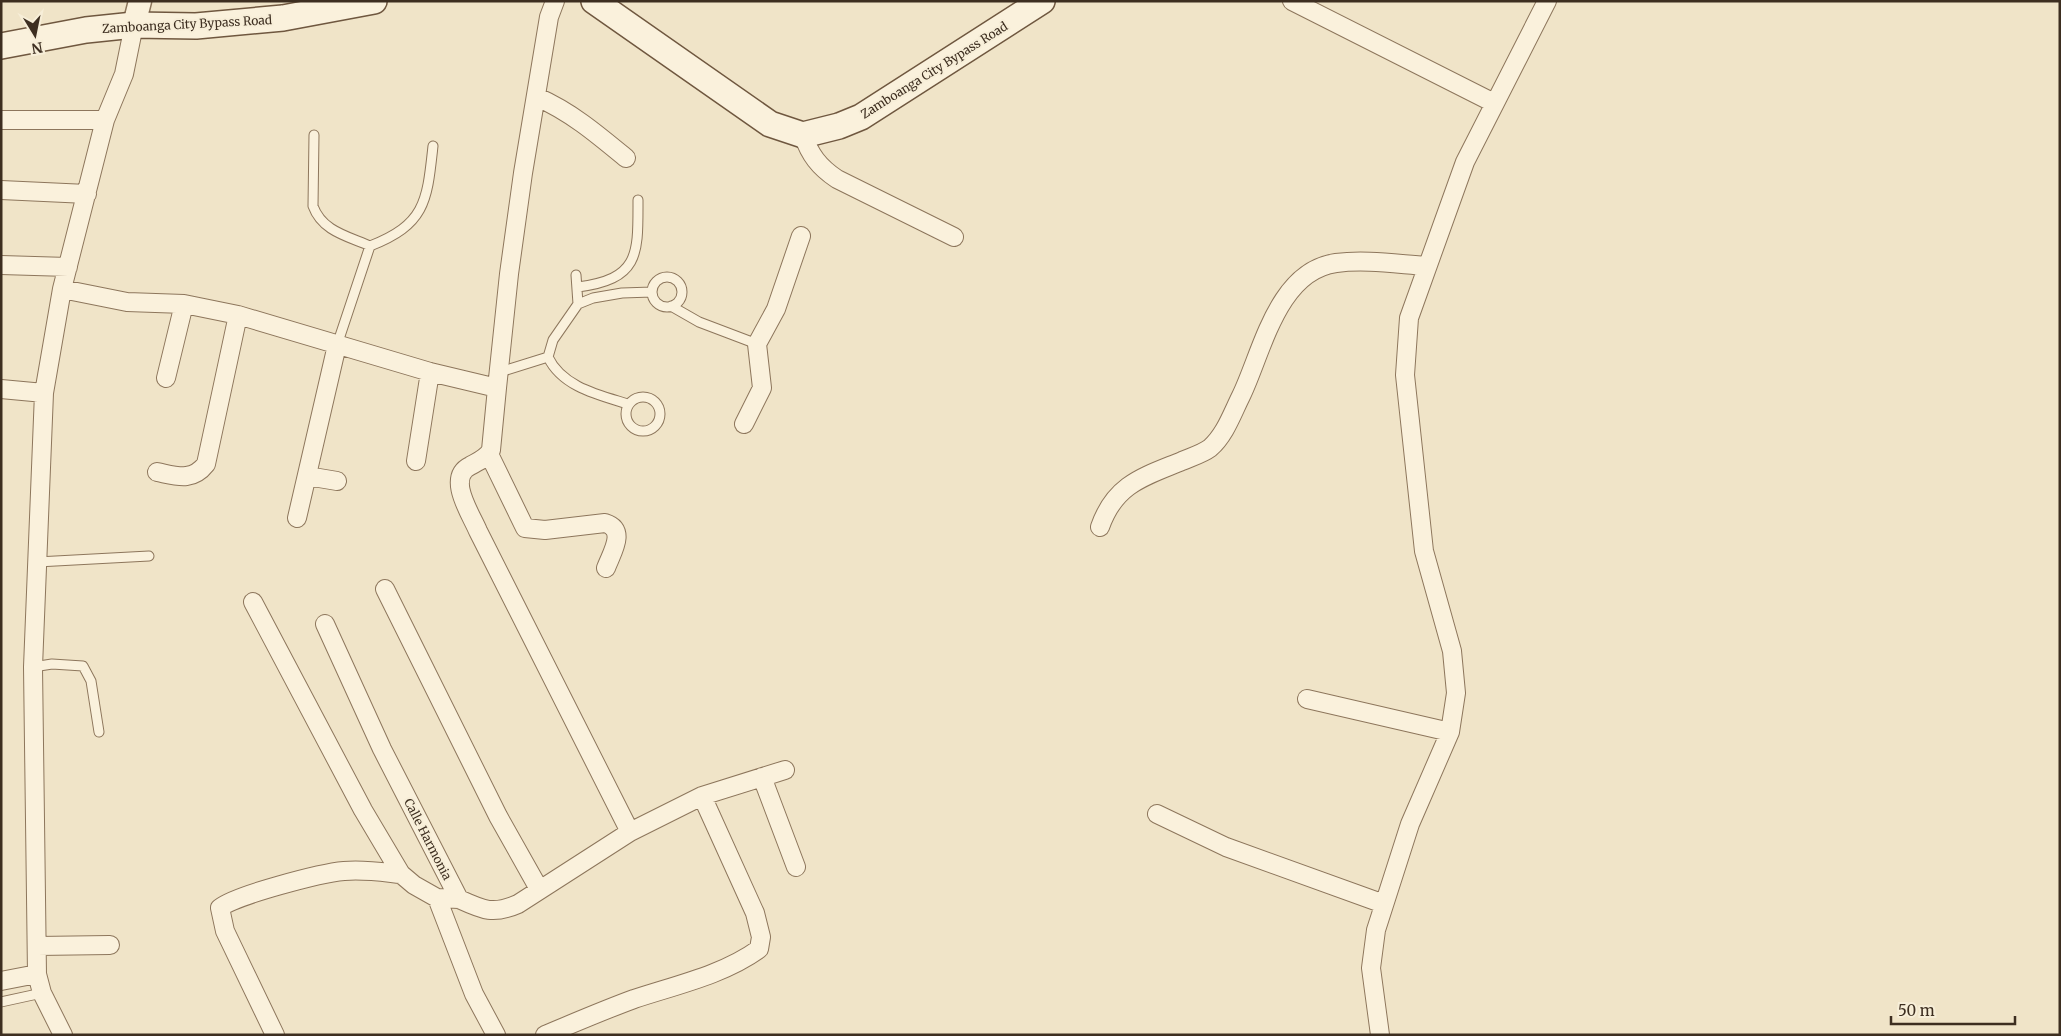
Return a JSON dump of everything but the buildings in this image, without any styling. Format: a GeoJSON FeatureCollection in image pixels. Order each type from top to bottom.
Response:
{"type":"FeatureCollection","features":[{"type":"Feature","properties":{"kind":"main road","name":"Zamboanga City Bypass Road"},"geometry":{"type":"LineString","coordinates":[[1,46],[86,30],[137,13],[196,26],[283,18],[374,1]]}},
{"type":"Feature","properties":{"kind":"main road","name":"Zamboanga City Bypass Road"},"geometry":{"type":"LineString","coordinates":[[594,1],[770,124],[803,134],[839,126],[861,117],[1042,1]]}},
{"type":"Feature","properties":{"kind":"street"},"geometry":{"type":"LineString","coordinates":[[555,1],[549,18],[537,97],[522,173],[489,454],[525,528],[545,530],[605,522],[613,526],[617,531],[617,538],[606,568]]}},
{"type":"Feature","properties":{"kind":"street"},"geometry":{"type":"LineString","coordinates":[[1292,1],[1494,103]]}},
{"type":"Feature","properties":{"kind":"street"},"geometry":{"type":"LineString","coordinates":[[1380,1035],[1371,968],[1376,930],[1410,824],[1450,732],[1455,710],[1456,677],[1452,651],[1424,551],[1404,375],[1409,318],[1465,162],[1547,1]]}},
{"type":"Feature","properties":{"kind":"street"},"geometry":{"type":"LineString","coordinates":[[63,1035],[42,993],[37,974],[32,667],[44,393],[62,289],[105,120],[124,74],[137,13]]}},
{"type":"Feature","properties":{"kind":"street"},"geometry":{"type":"LineString","coordinates":[[537,97],[558,106],[584,123],[626,158]]}},
{"type":"Feature","properties":{"kind":"street"},"geometry":{"type":"LineString","coordinates":[[1,120],[105,120]]}},
{"type":"Feature","properties":{"kind":"street"},"geometry":{"type":"LineString","coordinates":[[803,134],[813,159],[823,170],[837,179],[954,237]]}},
{"type":"Feature","properties":{"kind":"street"},"geometry":{"type":"LineString","coordinates":[[1,190],[87,194]]}},
{"type":"Feature","properties":{"kind":"street"},"geometry":{"type":"LineString","coordinates":[[744,424],[762,388],[757,344],[776,309],[801,236]]}},
{"type":"Feature","properties":{"kind":"street"},"geometry":{"type":"LineString","coordinates":[[1100,527],[1106,509],[1122,491],[1144,477],[1209,449],[1217,440],[1227,425],[1249,379],[1258,353],[1282,302],[1300,280],[1317,269],[1333,263],[1349,262],[1427,266]]}},
{"type":"Feature","properties":{"kind":"street"},"geometry":{"type":"LineString","coordinates":[[1,265],[68,267]]}},
{"type":"Feature","properties":{"kind":"street"},"geometry":{"type":"LineString","coordinates":[[62,289],[127,302],[184,304],[238,315],[430,372],[499,380]]}},
{"type":"Feature","properties":{"kind":"street"},"geometry":{"type":"LineString","coordinates":[[166,378],[184,304]]}},
{"type":"Feature","properties":{"kind":"street"},"geometry":{"type":"LineString","coordinates":[[157,472],[185,478],[199,472],[206,464],[238,315]]}},
{"type":"Feature","properties":{"kind":"street"},"geometry":{"type":"LineString","coordinates":[[297,518],[336,345]]}},
{"type":"Feature","properties":{"kind":"street"},"geometry":{"type":"LineString","coordinates":[[416,461],[430,372]]}},
{"type":"Feature","properties":{"kind":"street"},"geometry":{"type":"LineString","coordinates":[[1,389],[44,393]]}},
{"type":"Feature","properties":{"kind":"street"},"geometry":{"type":"LineString","coordinates":[[489,454],[464,469],[459,475],[460,487],[467,506],[630,832]]}},
{"type":"Feature","properties":{"kind":"street"},"geometry":{"type":"LineString","coordinates":[[307,476],[337,481]]}},
{"type":"Feature","properties":{"kind":"street"},"geometry":{"type":"LineString","coordinates":[[385,589],[498,816],[539,889]]}},
{"type":"Feature","properties":{"kind":"street"},"geometry":{"type":"LineString","coordinates":[[253,602],[363,810],[401,874],[414,885],[437,898]]}},
{"type":"Feature","properties":{"kind":"street","name":"Calle Harmonia"},"geometry":{"type":"LineString","coordinates":[[324,624],[382,749],[459,899],[437,898],[474,994],[496,1035]]}},
{"type":"Feature","properties":{"kind":"street"},"geometry":{"type":"LineString","coordinates":[[1307,698],[1450,732]]}},
{"type":"Feature","properties":{"kind":"street"},"geometry":{"type":"LineString","coordinates":[[459,899],[489,911],[502,910],[518,904],[630,832],[702,796],[785,770]]}},
{"type":"Feature","properties":{"kind":"street"},"geometry":{"type":"LineString","coordinates":[[762,777],[796,867]]}},
{"type":"Feature","properties":{"kind":"street"},"geometry":{"type":"LineString","coordinates":[[545,1035],[630,1001],[721,970],[748,957],[759,949],[761,936],[755,913],[702,796]]}},
{"type":"Feature","properties":{"kind":"street"},"geometry":{"type":"LineString","coordinates":[[1157,814],[1226,847],[1384,904]]}},
{"type":"Feature","properties":{"kind":"street"},"geometry":{"type":"LineString","coordinates":[[274,1035],[225,931],[220,908],[242,896],[343,871],[367,870],[401,874]]}},
{"type":"Feature","properties":{"kind":"street"},"geometry":{"type":"LineString","coordinates":[[37,946],[110,945]]}},
{"type":"Feature","properties":{"kind":"street"},"geometry":{"type":"LineString","coordinates":[[1,981],[37,974]]}},
{"type":"Feature","properties":{"kind":"lane"},"geometry":{"type":"LineString","coordinates":[[314,135],[313,206],[316,214],[320,221],[331,230],[370,246]]}},
{"type":"Feature","properties":{"kind":"lane"},"geometry":{"type":"LineString","coordinates":[[336,345],[370,246],[401,231],[418,215],[426,196],[433,146]]}},
{"type":"Feature","properties":{"kind":"lane"},"geometry":{"type":"LineString","coordinates":[[578,287],[622,274],[630,263],[638,246],[638,200]]}},
{"type":"Feature","properties":{"kind":"lane"},"geometry":{"type":"LineString","coordinates":[[576,275],[578,304]]}},
{"type":"Feature","properties":{"kind":"lane"},"geometry":{"type":"LineString","coordinates":[[671,306],[682,296],[679,283],[674,278],[660,279],[654,284],[652,292],[658,303],[671,306],[699,322],[757,344]]}},
{"type":"Feature","properties":{"kind":"lane"},"geometry":{"type":"LineString","coordinates":[[628,404],[594,394],[558,374],[548,357],[553,340],[578,304],[593,298],[622,293],[652,292]]}},
{"type":"Feature","properties":{"kind":"lane"},"geometry":{"type":"LineString","coordinates":[[499,380],[548,357]]}},
{"type":"Feature","properties":{"kind":"lane"},"geometry":{"type":"LineString","coordinates":[[644,396],[653,399],[659,406],[661,415],[658,423],[651,430],[642,432],[633,429],[627,422],[625,413],[628,404],[635,398],[644,396]]}},
{"type":"Feature","properties":{"kind":"lane"},"geometry":{"type":"LineString","coordinates":[[37,562],[149,556]]}},
{"type":"Feature","properties":{"kind":"lane"},"geometry":{"type":"LineString","coordinates":[[32,667],[52,664],[83,666],[90,680],[99,732]]}},
{"type":"Feature","properties":{"kind":"lane"},"geometry":{"type":"LineString","coordinates":[[1,1002],[42,993]]}}]}
